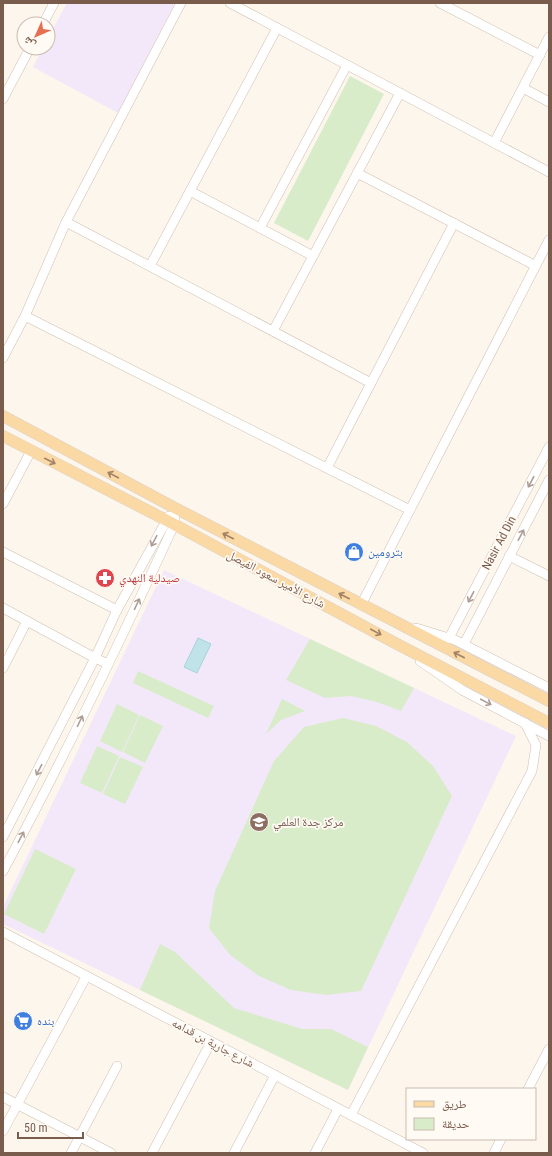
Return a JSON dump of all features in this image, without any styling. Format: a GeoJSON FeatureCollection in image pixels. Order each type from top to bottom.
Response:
{"type":"FeatureCollection","features":[{"type":"Feature","properties":{"kind":"main road","name":"شارع الأمير سعود الفيصل"},"geometry":{"type":"LineString","coordinates":[[3,416],[174,508],[549,701]]}},
{"type":"Feature","properties":{"kind":"main road","name":"شارع الأمير سعود الفيصل"},"geometry":{"type":"LineString","coordinates":[[3,436],[170,522],[549,723]]}},
{"type":"Feature","properties":{"kind":"street"},"geometry":{"type":"LineString","coordinates":[[47,16],[54,3]]}},
{"type":"Feature","properties":{"kind":"street"},"geometry":{"type":"LineString","coordinates":[[3,358],[25,316],[66,222],[181,3]]}},
{"type":"Feature","properties":{"kind":"street"},"geometry":{"type":"LineString","coordinates":[[230,3],[549,172]]}},
{"type":"Feature","properties":{"kind":"street"},"geometry":{"type":"LineString","coordinates":[[440,3],[540,55]]}},
{"type":"Feature","properties":{"kind":"street"},"geometry":{"type":"LineString","coordinates":[[150,266],[277,28]]}},
{"type":"Feature","properties":{"kind":"street"},"geometry":{"type":"LineString","coordinates":[[494,143],[549,37]]}},
{"type":"Feature","properties":{"kind":"street"},"geometry":{"type":"LineString","coordinates":[[3,99],[26,56]]}},
{"type":"Feature","properties":{"kind":"street"},"geometry":{"type":"LineString","coordinates":[[260,228],[347,65]]}},
{"type":"Feature","properties":{"kind":"street"},"geometry":{"type":"LineString","coordinates":[[522,88],[549,102]]}},
{"type":"Feature","properties":{"kind":"street"},"geometry":{"type":"LineString","coordinates":[[273,331],[400,93]]}},
{"type":"Feature","properties":{"kind":"street"},"geometry":{"type":"LineString","coordinates":[[357,173],[536,266]]}},
{"type":"Feature","properties":{"kind":"street"},"geometry":{"type":"LineString","coordinates":[[190,191],[313,256]]}},
{"type":"Feature","properties":{"kind":"street"},"geometry":{"type":"LineString","coordinates":[[66,222],[371,383]]}},
{"type":"Feature","properties":{"kind":"street"},"geometry":{"type":"LineString","coordinates":[[327,468],[454,223]]}},
{"type":"Feature","properties":{"kind":"street"},"geometry":{"type":"LineString","coordinates":[[361,604],[549,240]]}},
{"type":"Feature","properties":{"kind":"street"},"geometry":{"type":"LineString","coordinates":[[25,316],[410,510]]}},
{"type":"Feature","properties":{"kind":"street","name":"Nasir Ad Din"},"geometry":{"type":"LineString","coordinates":[[449,638],[549,447]]}},
{"type":"Feature","properties":{"kind":"street"},"geometry":{"type":"LineString","coordinates":[[3,504],[31,451]]}},
{"type":"Feature","properties":{"kind":"street","name":"Nasir Ad Din"},"geometry":{"type":"LineString","coordinates":[[464,644],[509,556],[546,492],[549,480]]}},
{"type":"Feature","properties":{"kind":"street"},"geometry":{"type":"LineString","coordinates":[[3,871],[39,805],[108,664],[170,522],[174,508]]}},
{"type":"Feature","properties":{"kind":"street"},"geometry":{"type":"LineString","coordinates":[[3,837],[95,658],[117,610],[170,522]]}},
{"type":"Feature","properties":{"kind":"street"},"geometry":{"type":"LineString","coordinates":[[3,552],[117,610]]}},
{"type":"Feature","properties":{"kind":"street"},"geometry":{"type":"LineString","coordinates":[[509,556],[549,576]]}},
{"type":"Feature","properties":{"kind":"street"},"geometry":{"type":"LineString","coordinates":[[3,608],[108,664]]}},
{"type":"Feature","properties":{"kind":"street"},"geometry":{"type":"LineString","coordinates":[[3,668],[27,620]]}},
{"type":"Feature","properties":{"kind":"street"},"geometry":{"type":"LineString","coordinates":[[398,624],[449,638],[464,644],[549,688]]}},
{"type":"Feature","properties":{"kind":"street"},"geometry":{"type":"LineString","coordinates":[[395,642],[462,690],[549,736]]}},
{"type":"Feature","properties":{"kind":"street"},"geometry":{"type":"LineString","coordinates":[[352,1115],[532,771],[536,744],[525,723]]}},
{"type":"Feature","properties":{"kind":"street"},"geometry":{"type":"LineString","coordinates":[[48,750],[63,756]]}},
{"type":"Feature","properties":{"kind":"street","name":"شارع جارية بن قدامه"},"geometry":{"type":"LineString","coordinates":[[3,932],[86,977],[352,1115],[410,1150],[423,1153]]}},
{"type":"Feature","properties":{"kind":"street"},"geometry":{"type":"LineString","coordinates":[[3,1131],[86,977]]}},
{"type":"Feature","properties":{"kind":"street"},"geometry":{"type":"LineString","coordinates":[[152,1153],[211,1042]]}},
{"type":"Feature","properties":{"kind":"street"},"geometry":{"type":"LineString","coordinates":[[529,1088],[549,1049]]}},
{"type":"Feature","properties":{"kind":"street"},"geometry":{"type":"LineString","coordinates":[[70,1153],[117,1066]]}},
{"type":"Feature","properties":{"kind":"street"},"geometry":{"type":"LineString","coordinates":[[234,1153],[275,1076]]}},
{"type":"Feature","properties":{"kind":"street"},"geometry":{"type":"LineString","coordinates":[[3,1097],[111,1153]]}},
{"type":"Feature","properties":{"kind":"street"},"geometry":{"type":"LineString","coordinates":[[315,1153],[338,1108]]}},
{"type":"Feature","properties":{"kind":"street"},"geometry":{"type":"LineString","coordinates":[[494,1153],[500,1140]]}},
{"type":"Feature","properties":{"kind":"shaded area"},"geometry":{"type":"Polygon","coordinates":[[[67,3],[175,3],[118,113],[33,67],[39,56],[56,56],[56,23],[67,3]]]}},
{"type":"Feature","properties":{"kind":"shaded area","name":"مركز جدة العلمي"},"geometry":{"type":"Polygon","coordinates":[[[164,570],[516,736],[348,1090],[3,924],[3,907],[164,570]]]}},
{"type":"Feature","properties":{"kind":"green space"},"geometry":{"type":"Polygon","coordinates":[[[350,76],[384,94],[308,241],[274,223],[350,76]]]}},
{"type":"Feature","properties":{"kind":"green space"},"geometry":{"type":"Polygon","coordinates":[[[310,639],[414,688],[401,711],[377,702],[351,696],[325,698],[286,680],[310,639]]]}},
{"type":"Feature","properties":{"kind":"green space"},"geometry":{"type":"Polygon","coordinates":[[[138,671],[214,706],[208,718],[133,683],[138,671]]]}},
{"type":"Feature","properties":{"kind":"green space"},"geometry":{"type":"Polygon","coordinates":[[[282,699],[305,711],[281,720],[266,734],[282,699]]]}},
{"type":"Feature","properties":{"kind":"green space"},"geometry":{"type":"Polygon","coordinates":[[[117,704],[139,715],[122,752],[100,741],[117,704]]]}},
{"type":"Feature","properties":{"kind":"green space"},"geometry":{"type":"Polygon","coordinates":[[[140,715],[163,726],[145,763],[123,752],[140,715]]]}},
{"type":"Feature","properties":{"kind":"green space"},"geometry":{"type":"Polygon","coordinates":[[[343,718],[376,726],[407,742],[433,766],[452,796],[361,991],[326,995],[291,990],[259,976],[230,955],[209,928],[215,891],[274,761],[304,727],[343,718]]]}},
{"type":"Feature","properties":{"kind":"green space"},"geometry":{"type":"Polygon","coordinates":[[[97,746],[119,756],[102,793],[80,783],[97,746]]]}},
{"type":"Feature","properties":{"kind":"green space"},"geometry":{"type":"Polygon","coordinates":[[[120,757],[143,767],[125,804],[103,794],[120,757]]]}},
{"type":"Feature","properties":{"kind":"green space"},"geometry":{"type":"Polygon","coordinates":[[[35,849],[76,869],[44,934],[4,914],[35,849]]]}},
{"type":"Feature","properties":{"kind":"green space"},"geometry":{"type":"Polygon","coordinates":[[[160,944],[175,952],[234,1008],[302,1029],[331,1029],[368,1047],[348,1090],[140,990],[160,944]]]}},
{"type":"Feature","properties":{"kind":"water"},"geometry":{"type":"Polygon","coordinates":[[[198,638],[211,644],[197,673],[184,667],[198,638]]]}},
{"type":"Feature","properties":{"kind":"place","name":"بترومين"},"geometry":{"type":"Point","coordinates":[354,552]}},
{"type":"Feature","properties":{"kind":"place","name":"صيدلية النهدي"},"geometry":{"type":"Point","coordinates":[105,578]}},
{"type":"Feature","properties":{"kind":"place","name":"مركز جدة العلمي"},"geometry":{"type":"Point","coordinates":[259,822]}},
{"type":"Feature","properties":{"kind":"place","name":"بنده"},"geometry":{"type":"Point","coordinates":[23,1021]}}]}
